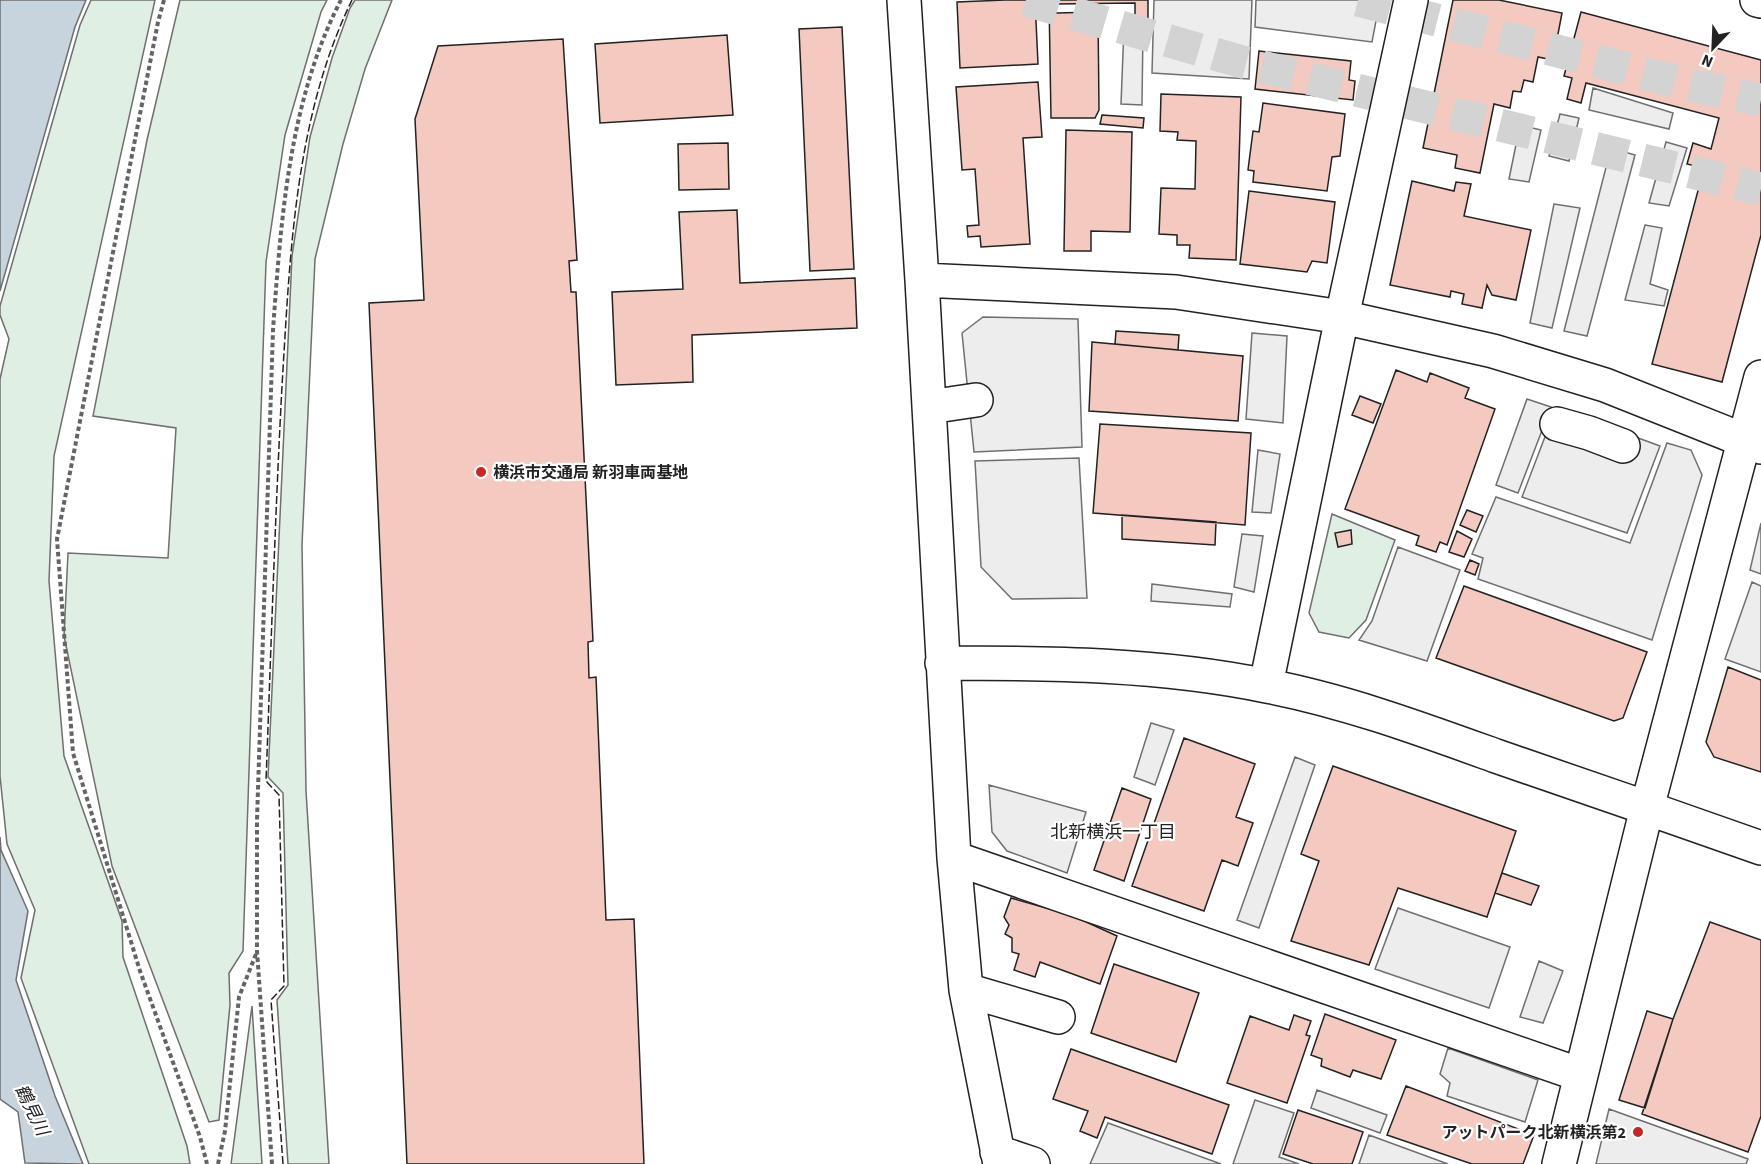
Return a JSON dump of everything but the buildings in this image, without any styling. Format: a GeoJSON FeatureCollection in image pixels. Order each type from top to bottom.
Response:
{"type":"FeatureCollection","features":[{"type":"Feature","properties":{"kind":"street"},"geometry":{"type":"LineString","coordinates":[[904,0],[954,858],[966,990],[998,1158],[1033,1164]]}},
{"type":"Feature","properties":{"kind":"street"},"geometry":{"type":"LineString","coordinates":[[1266,685],[1342,317],[1411,0]]}},
{"type":"Feature","properties":{"kind":"street"},"geometry":{"type":"LineString","coordinates":[[922,280],[1176,292],[1342,317],[1492,351],[1605,386],[1752,444]]}},
{"type":"Feature","properties":{"kind":"street"},"geometry":{"type":"LineString","coordinates":[[1559,1164],[1647,808],[1752,444],[1761,377]]}},
{"type":"Feature","properties":{"kind":"street"},"geometry":{"type":"LineString","coordinates":[[1589,433],[1605,386]]}},
{"type":"Feature","properties":{"kind":"street"},"geometry":{"type":"LineString","coordinates":[[928,407],[976,400]]}},
{"type":"Feature","properties":{"kind":"street"},"geometry":{"type":"LineString","coordinates":[[1557,424],[1623,446]]}},
{"type":"Feature","properties":{"kind":"street"},"geometry":{"type":"LineString","coordinates":[[942,663],[1122,666],[1198,674],[1266,685],[1379,714],[1761,848]]}},
{"type":"Feature","properties":{"kind":"street"},"geometry":{"type":"LineString","coordinates":[[954,858],[1581,1075]]}},
{"type":"Feature","properties":{"kind":"street"},"geometry":{"type":"LineString","coordinates":[[966,990],[1058,1017]]}},
{"type":"Feature","properties":{"kind":"path"},"geometry":{"type":"LineString","coordinates":[[164,0],[57,539],[73,753],[140,970],[200,1137],[207,1164]]}},
{"type":"Feature","properties":{"kind":"path"},"geometry":{"type":"LineString","coordinates":[[272,1164],[257,951],[258,820],[269,442],[278,265],[294,135],[319,55],[341,0]]}},
{"type":"Feature","properties":{"kind":"path"},"geometry":{"type":"LineString","coordinates":[[218,1164],[225,1131],[239,997],[257,951]]}},
{"type":"Feature","properties":{"kind":"green space"},"geometry":{"type":"Polygon","coordinates":[[[91,0],[155,0],[54,456],[49,581],[64,756],[122,921],[123,957],[187,1146],[190,1164],[89,1164],[21,978],[35,910],[7,844],[0,776],[0,379],[9,339],[0,315],[0,306],[80,25],[91,0]]]}},
{"type":"Feature","properties":{"kind":"green space"},"geometry":{"type":"Polygon","coordinates":[[[180,0],[327,0],[321,12],[285,135],[266,262],[243,951],[229,973],[230,1005],[219,1120],[209,1122],[112,866],[64,636],[68,553],[168,558],[176,428],[93,416],[147,140],[180,0]]]}},
{"type":"Feature","properties":{"kind":"green space"},"geometry":{"type":"Polygon","coordinates":[[[355,0],[392,0],[365,69],[343,144],[315,259],[302,545],[306,791],[329,1164],[288,1164],[277,1000],[288,985],[283,793],[268,777],[292,256],[310,137],[332,58],[355,0]]]}},
{"type":"Feature","properties":{"kind":"green space"},"geometry":{"type":"Polygon","coordinates":[[[1332,514],[1395,540],[1366,620],[1349,638],[1319,632],[1309,613],[1332,514]]]}},
{"type":"Feature","properties":{"kind":"green space"},"geometry":{"type":"Polygon","coordinates":[[[252,1006],[262,1164],[231,1164],[252,1006]]]}},
{"type":"Feature","properties":{"kind":"shaded area"},"geometry":{"type":"Polygon","coordinates":[[[1154,0],[1252,0],[1249,79],[1152,73],[1154,0]]]}},
{"type":"Feature","properties":{"kind":"shaded area"},"geometry":{"type":"Polygon","coordinates":[[[1256,0],[1380,0],[1372,42],[1255,27],[1256,0]]]}},
{"type":"Feature","properties":{"kind":"shaded area"},"geometry":{"type":"Polygon","coordinates":[[[1124,28],[1143,29],[1142,105],[1121,104],[1124,28]]]}},
{"type":"Feature","properties":{"kind":"shaded area"},"geometry":{"type":"Polygon","coordinates":[[[1593,88],[1673,113],[1669,129],[1589,110],[1593,88]]]}},
{"type":"Feature","properties":{"kind":"shaded area"},"geometry":{"type":"Polygon","coordinates":[[[1560,114],[1579,118],[1569,161],[1549,156],[1560,114]]]}},
{"type":"Feature","properties":{"kind":"shaded area"},"geometry":{"type":"Polygon","coordinates":[[[1520,125],[1541,130],[1529,182],[1509,179],[1520,125]]]}},
{"type":"Feature","properties":{"kind":"shaded area"},"geometry":{"type":"Polygon","coordinates":[[[1666,142],[1687,148],[1669,206],[1649,203],[1666,142]]]}},
{"type":"Feature","properties":{"kind":"shaded area"},"geometry":{"type":"Polygon","coordinates":[[[1611,148],[1635,155],[1587,336],[1564,331],[1611,148]]]}},
{"type":"Feature","properties":{"kind":"shaded area"},"geometry":{"type":"Polygon","coordinates":[[[1554,204],[1580,208],[1552,328],[1530,323],[1554,204]]]}},
{"type":"Feature","properties":{"kind":"shaded area"},"geometry":{"type":"Polygon","coordinates":[[[1645,225],[1662,228],[1650,284],[1668,290],[1664,306],[1625,300],[1645,225]]]}},
{"type":"Feature","properties":{"kind":"shaded area"},"geometry":{"type":"Polygon","coordinates":[[[983,317],[1078,319],[1082,447],[974,452],[962,333],[983,317]]]}},
{"type":"Feature","properties":{"kind":"shaded area"},"geometry":{"type":"Polygon","coordinates":[[[1252,333],[1287,336],[1283,423],[1246,419],[1252,333]]]}},
{"type":"Feature","properties":{"kind":"shaded area"},"geometry":{"type":"Polygon","coordinates":[[[1527,399],[1551,407],[1518,493],[1496,485],[1527,399]]]}},
{"type":"Feature","properties":{"kind":"shaded area"},"geometry":{"type":"Polygon","coordinates":[[[1556,408],[1660,446],[1627,533],[1522,497],[1556,408]]]}},
{"type":"Feature","properties":{"kind":"shaded area"},"geometry":{"type":"Polygon","coordinates":[[[1667,443],[1691,450],[1702,475],[1652,640],[1478,579],[1483,558],[1472,554],[1496,497],[1630,543],[1667,443]]]}},
{"type":"Feature","properties":{"kind":"shaded area"},"geometry":{"type":"Polygon","coordinates":[[[1258,450],[1280,454],[1271,513],[1252,512],[1258,450]]]}},
{"type":"Feature","properties":{"kind":"shaded area"},"geometry":{"type":"Polygon","coordinates":[[[1079,458],[1087,598],[1012,599],[981,567],[975,461],[1079,458]]]}},
{"type":"Feature","properties":{"kind":"shaded area"},"geometry":{"type":"Polygon","coordinates":[[[1761,523],[1761,574],[1750,570],[1761,523]]]}},
{"type":"Feature","properties":{"kind":"shaded area"},"geometry":{"type":"Polygon","coordinates":[[[1242,534],[1263,536],[1254,592],[1234,587],[1242,534]]]}},
{"type":"Feature","properties":{"kind":"shaded area"},"geometry":{"type":"Polygon","coordinates":[[[1398,547],[1460,570],[1427,661],[1359,640],[1372,621],[1398,547]]]}},
{"type":"Feature","properties":{"kind":"shaded area"},"geometry":{"type":"Polygon","coordinates":[[[1752,582],[1761,586],[1761,672],[1725,659],[1752,582]]]}},
{"type":"Feature","properties":{"kind":"shaded area"},"geometry":{"type":"Polygon","coordinates":[[[1152,584],[1232,594],[1230,607],[1151,601],[1152,584]]]}},
{"type":"Feature","properties":{"kind":"shaded area"},"geometry":{"type":"Polygon","coordinates":[[[1151,723],[1174,730],[1155,785],[1134,777],[1151,723]]]}},
{"type":"Feature","properties":{"kind":"shaded area"},"geometry":{"type":"Polygon","coordinates":[[[1295,757],[1315,765],[1259,928],[1237,920],[1295,757]]]}},
{"type":"Feature","properties":{"kind":"shaded area"},"geometry":{"type":"Polygon","coordinates":[[[989,785],[1086,812],[1067,873],[1007,851],[992,832],[989,785]]]}},
{"type":"Feature","properties":{"kind":"shaded area"},"geometry":{"type":"Polygon","coordinates":[[[1398,908],[1510,947],[1489,1008],[1375,969],[1398,908]]]}},
{"type":"Feature","properties":{"kind":"shaded area"},"geometry":{"type":"Polygon","coordinates":[[[1539,961],[1563,971],[1543,1023],[1520,1017],[1539,961]]]}},
{"type":"Feature","properties":{"kind":"shaded area"},"geometry":{"type":"Polygon","coordinates":[[[1448,1048],[1538,1080],[1525,1122],[1447,1096],[1450,1083],[1440,1074],[1448,1048]]]}},
{"type":"Feature","properties":{"kind":"shaded area"},"geometry":{"type":"Polygon","coordinates":[[[1317,1090],[1387,1115],[1380,1133],[1311,1108],[1317,1090]]]}},
{"type":"Feature","properties":{"kind":"shaded area"},"geometry":{"type":"Polygon","coordinates":[[[1255,1100],[1294,1113],[1279,1157],[1299,1164],[1233,1164],[1255,1100]]]}},
{"type":"Feature","properties":{"kind":"shaded area","name":"アットパーク北新横浜第2"},"geometry":{"type":"Polygon","coordinates":[[[1609,1109],[1748,1159],[1746,1164],[1596,1164],[1609,1109]]]}},
{"type":"Feature","properties":{"kind":"shaded area"},"geometry":{"type":"Polygon","coordinates":[[[1108,1123],[1221,1164],[1090,1164],[1108,1123]]]}},
{"type":"Feature","properties":{"kind":"shaded area"},"geometry":{"type":"Polygon","coordinates":[[[1369,1135],[1448,1164],[1359,1164],[1369,1135]]]}},
{"type":"Feature","properties":{"kind":"water"},"geometry":{"type":"Polygon","coordinates":[[[0,0],[86,0],[75,27],[0,291],[0,0]]]}},
{"type":"Feature","properties":{"kind":"water","name":"鶴見川"},"geometry":{"type":"Polygon","coordinates":[[[0,837],[1,850],[28,911],[16,980],[55,1096],[83,1164],[25,1163],[18,1112],[0,1099],[0,837]]]}},
{"type":"Feature","properties":{"kind":"tunnel"},"geometry":{"type":"LineString","coordinates":[[1026,0],[1246,63],[1761,189]]}},
{"type":"Feature","properties":{"kind":"tunnel"},"geometry":{"type":"LineString","coordinates":[[1358,0],[1690,85],[1761,100]]}},
{"type":"Feature","properties":{"kind":"fence"},"geometry":{"type":"LineString","coordinates":[[283,1164],[271,1000],[284,986],[279,795],[266,781],[282,386],[292,239],[306,140],[333,45],[352,0]]}},
{"type":"Feature","properties":{"kind":"place","name":"横浜市交通局 新羽車両基地"},"geometry":{"type":"Point","coordinates":[481,472]}},
{"type":"Feature","properties":{"kind":"place","name":"アットパーク北新横浜第2"},"geometry":{"type":"Point","coordinates":[1638,1132]}},
{"type":"Feature","properties":{"kind":"district","name":"北新横浜一丁目"},"geometry":{"type":"Point","coordinates":[1113,832]}}]}
